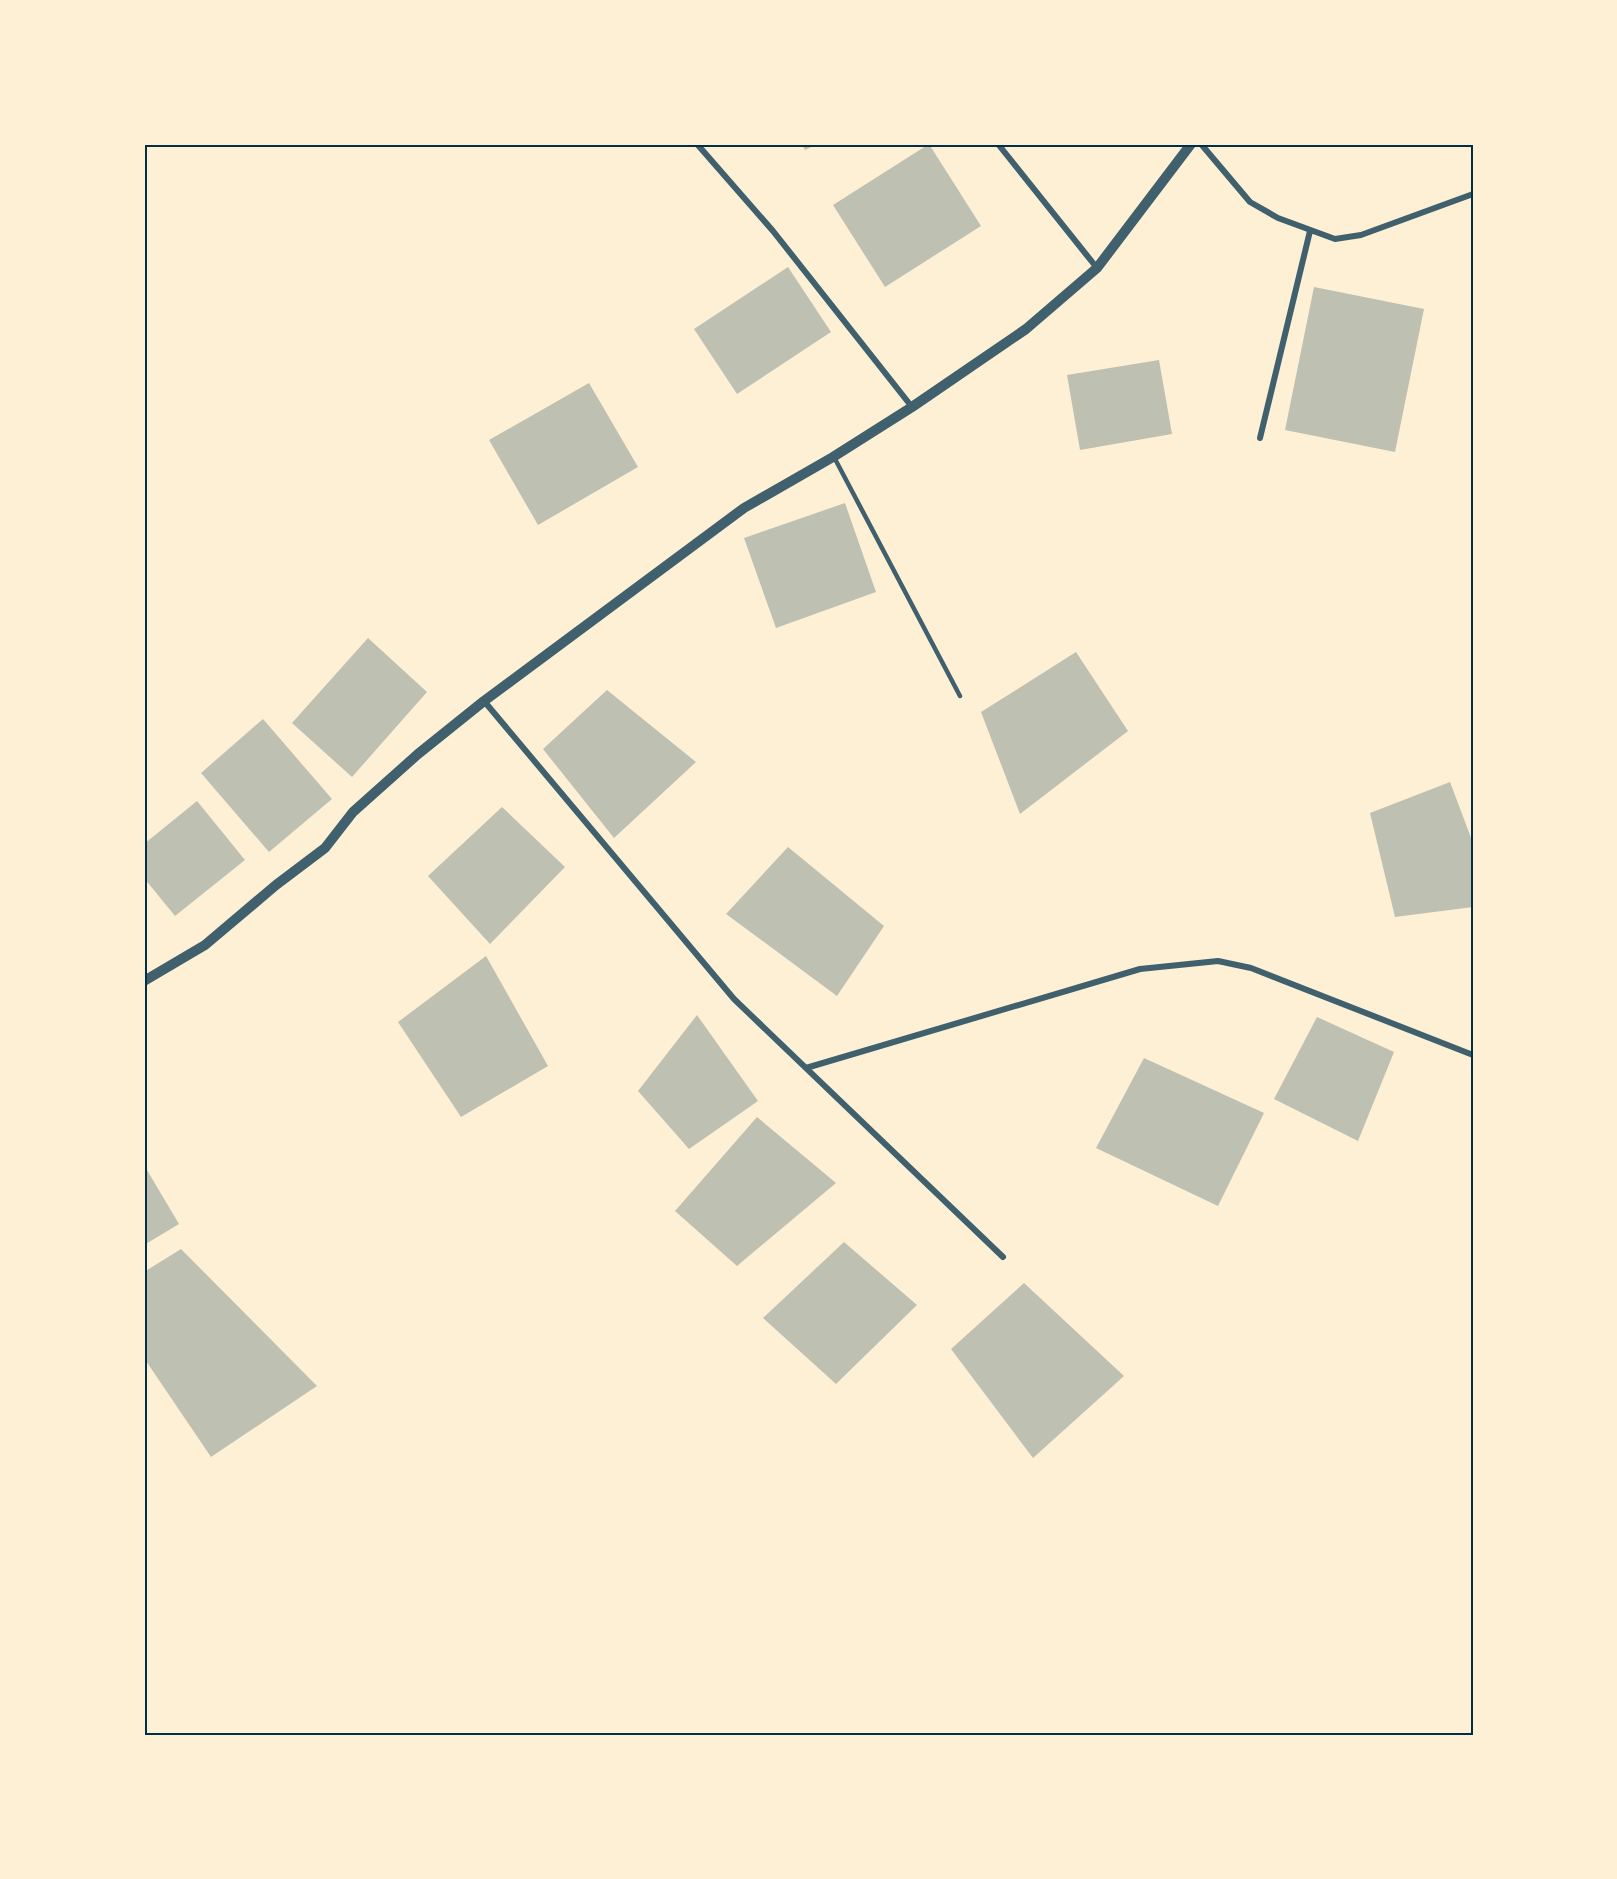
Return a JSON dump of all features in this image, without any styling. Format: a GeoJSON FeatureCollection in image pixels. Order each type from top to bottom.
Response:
{"type":"FeatureCollection","features":[{"type":"Feature","properties":{"kind":"street"},"geometry":{"type":"LineString","coordinates":[[697,144],[773,231],[912,407]]}},
{"type":"Feature","properties":{"kind":"street"},"geometry":{"type":"LineString","coordinates":[[998,144],[1097,268]]}},
{"type":"Feature","properties":{"kind":"street"},"geometry":{"type":"LineString","coordinates":[[144,981],[205,945],[324,848],[353,812],[418,754],[484,701],[744,508],[834,457],[1026,329],[1097,268],[1191,144]]}},
{"type":"Feature","properties":{"kind":"street"},"geometry":{"type":"LineString","coordinates":[[1201,144],[1250,202],[1278,218],[1335,239],[1361,235],[1473,194]]}},
{"type":"Feature","properties":{"kind":"street"},"geometry":{"type":"LineString","coordinates":[[1260,438],[1310,231]]}},
{"type":"Feature","properties":{"kind":"street"},"geometry":{"type":"LineString","coordinates":[[484,701],[734,999],[1003,1257]]}},
{"type":"Feature","properties":{"kind":"street"},"geometry":{"type":"LineString","coordinates":[[806,1068],[1140,969],[1218,961],[1251,968],[1473,1055]]}},
{"type":"Feature","properties":{"kind":"lane"},"geometry":{"type":"LineString","coordinates":[[834,457],[960,696]]}},
{"type":"Feature","properties":{"kind":"building"},"geometry":{"type":"Polygon","coordinates":[[[802,144],[817,144],[805,150],[802,144]]]}},
{"type":"Feature","properties":{"kind":"building"},"geometry":{"type":"Polygon","coordinates":[[[929,144],[981,226],[885,287],[833,205],[929,144]]]}},
{"type":"Feature","properties":{"kind":"building"},"geometry":{"type":"Polygon","coordinates":[[[788,267],[831,332],[737,394],[694,329],[788,267]]]}},
{"type":"Feature","properties":{"kind":"building"},"geometry":{"type":"Polygon","coordinates":[[[1314,287],[1424,309],[1395,452],[1285,430],[1314,287]]]}},
{"type":"Feature","properties":{"kind":"building"},"geometry":{"type":"Polygon","coordinates":[[[1159,360],[1172,434],[1080,450],[1067,375],[1159,360]]]}},
{"type":"Feature","properties":{"kind":"building"},"geometry":{"type":"Polygon","coordinates":[[[589,383],[638,467],[538,525],[489,440],[589,383]]]}},
{"type":"Feature","properties":{"kind":"building"},"geometry":{"type":"Polygon","coordinates":[[[845,503],[876,592],[776,628],[744,538],[845,503]]]}},
{"type":"Feature","properties":{"kind":"building"},"geometry":{"type":"Polygon","coordinates":[[[368,638],[427,692],[352,777],[292,723],[368,638]]]}},
{"type":"Feature","properties":{"kind":"building"},"geometry":{"type":"Polygon","coordinates":[[[1076,652],[1128,731],[1020,814],[981,712],[1076,652]]]}},
{"type":"Feature","properties":{"kind":"building"},"geometry":{"type":"Polygon","coordinates":[[[607,690],[696,762],[614,838],[543,749],[607,690]]]}},
{"type":"Feature","properties":{"kind":"building"},"geometry":{"type":"Polygon","coordinates":[[[263,719],[332,799],[269,852],[201,773],[263,719]]]}},
{"type":"Feature","properties":{"kind":"building"},"geometry":{"type":"Polygon","coordinates":[[[1450,782],[1473,843],[1473,907],[1395,917],[1370,813],[1450,782]]]}},
{"type":"Feature","properties":{"kind":"building"},"geometry":{"type":"Polygon","coordinates":[[[197,801],[245,860],[175,916],[144,878],[144,844],[197,801]]]}},
{"type":"Feature","properties":{"kind":"building"},"geometry":{"type":"Polygon","coordinates":[[[502,807],[565,867],[490,944],[428,876],[502,807]]]}},
{"type":"Feature","properties":{"kind":"building"},"geometry":{"type":"Polygon","coordinates":[[[788,847],[884,926],[837,996],[726,914],[788,847]]]}},
{"type":"Feature","properties":{"kind":"building"},"geometry":{"type":"Polygon","coordinates":[[[486,956],[548,1066],[461,1117],[398,1022],[486,956]]]}},
{"type":"Feature","properties":{"kind":"building"},"geometry":{"type":"Polygon","coordinates":[[[697,1015],[758,1101],[689,1149],[638,1091],[697,1015]]]}},
{"type":"Feature","properties":{"kind":"building"},"geometry":{"type":"Polygon","coordinates":[[[1317,1017],[1394,1052],[1358,1141],[1274,1099],[1317,1017]]]}},
{"type":"Feature","properties":{"kind":"building"},"geometry":{"type":"Polygon","coordinates":[[[1144,1058],[1264,1113],[1218,1206],[1096,1148],[1144,1058]]]}},
{"type":"Feature","properties":{"kind":"building"},"geometry":{"type":"Polygon","coordinates":[[[757,1117],[836,1183],[737,1266],[675,1211],[757,1117]]]}},
{"type":"Feature","properties":{"kind":"building"},"geometry":{"type":"Polygon","coordinates":[[[144,1165],[179,1224],[144,1245],[144,1165]]]}},
{"type":"Feature","properties":{"kind":"building"},"geometry":{"type":"Polygon","coordinates":[[[844,1242],[917,1305],[836,1384],[763,1318],[844,1242]]]}},
{"type":"Feature","properties":{"kind":"building"},"geometry":{"type":"Polygon","coordinates":[[[181,1249],[317,1386],[211,1457],[144,1358],[144,1272],[181,1249]]]}},
{"type":"Feature","properties":{"kind":"building"},"geometry":{"type":"Polygon","coordinates":[[[1024,1283],[1124,1376],[1033,1458],[951,1349],[1024,1283]]]}}]}
